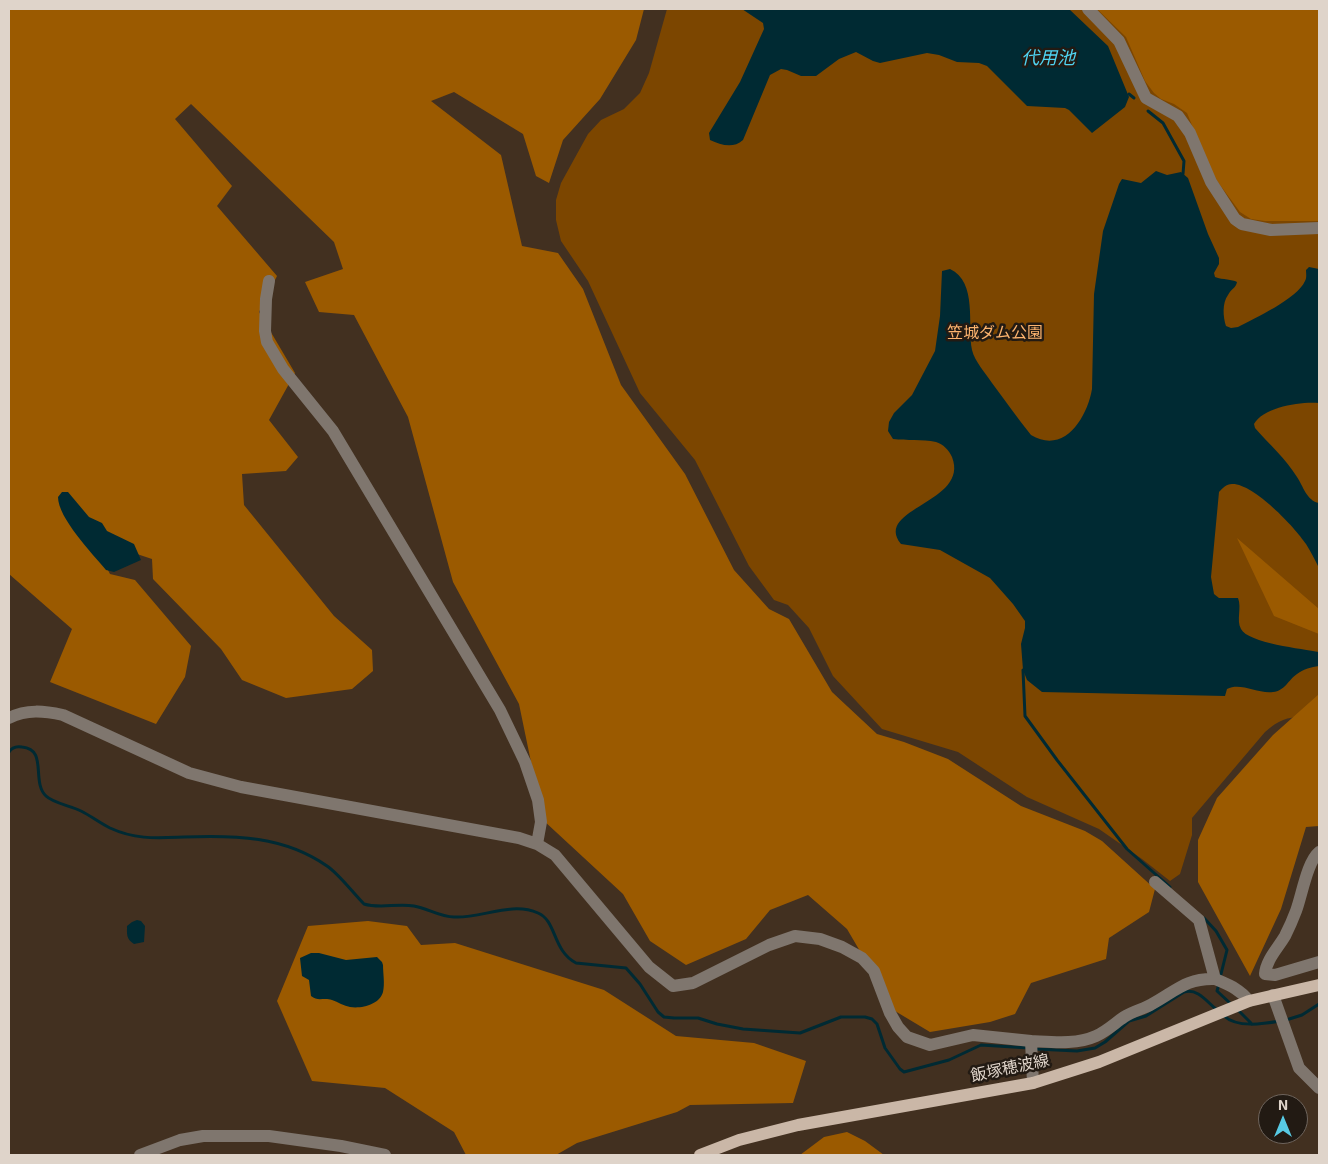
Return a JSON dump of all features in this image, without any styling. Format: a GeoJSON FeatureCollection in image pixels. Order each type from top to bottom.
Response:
{"type":"FeatureCollection","features":[{"type":"Feature","properties":{"kind":"main road","name":"飯塚穂波線"},"geometry":{"type":"LineString","coordinates":[[700,1155],[739,1140],[798,1125],[1033,1083],[1099,1062],[1249,1001],[1319,985]]}},
{"type":"Feature","properties":{"kind":"street"},"geometry":{"type":"LineString","coordinates":[[1088,9],[1120,41],[1146,98],[1178,116],[1190,133],[1211,182],[1235,219],[1242,224],[1272,230],[1319,228]]}},
{"type":"Feature","properties":{"kind":"street"},"geometry":{"type":"LineString","coordinates":[[269,281],[266,299],[265,331],[267,342],[283,369],[333,431],[500,710],[525,762],[538,800],[541,822],[537,844]]}},
{"type":"Feature","properties":{"kind":"street"},"geometry":{"type":"LineString","coordinates":[[9,718],[16,714],[30,712],[55,713],[189,772],[241,788],[519,838],[537,844],[560,860],[649,967],[673,986],[693,983],[769,945],[795,936],[820,939],[842,947],[862,958],[874,971],[890,1013],[898,1027],[907,1037],[930,1045],[973,1035],[1068,1042],[1095,1036],[1127,1015],[1151,1005],[1180,986],[1195,980],[1215,979],[1234,986],[1249,1001]]}},
{"type":"Feature","properties":{"kind":"street"},"geometry":{"type":"LineString","coordinates":[[1319,852],[1311,866],[1297,909],[1286,934],[1266,966],[1266,974],[1274,976],[1319,962]]}},
{"type":"Feature","properties":{"kind":"street"},"geometry":{"type":"LineString","coordinates":[[1155,882],[1199,920],[1215,979]]}},
{"type":"Feature","properties":{"kind":"street"},"geometry":{"type":"LineString","coordinates":[[1273,995],[1299,1068],[1319,1088]]}},
{"type":"Feature","properties":{"kind":"street"},"geometry":{"type":"LineString","coordinates":[[1031,1040],[1033,1083]]}},
{"type":"Feature","properties":{"kind":"street"},"geometry":{"type":"LineString","coordinates":[[140,1155],[180,1140],[203,1136],[269,1136],[341,1146],[385,1155]]}},
{"type":"Feature","properties":{"kind":"green space","name":"笠城ダム公園"},"geometry":{"type":"Polygon","coordinates":[[[667,9],[1319,9],[1319,718],[1290,718],[1278,722],[1265,732],[1192,818],[1192,835],[1180,874],[1170,881],[1099,829],[1027,797],[958,752],[882,729],[833,676],[809,628],[788,605],[774,600],[749,566],[695,460],[640,393],[588,281],[561,241],[556,220],[556,200],[561,183],[588,134],[601,120],[624,109],[640,93],[649,73],[667,9]]]}},
{"type":"Feature","properties":{"kind":"shaded area"},"geometry":{"type":"Polygon","coordinates":[[[9,9],[644,9],[636,40],[600,99],[563,140],[549,183],[536,176],[523,134],[454,92],[431,101],[501,155],[522,246],[558,253],[583,289],[621,385],[685,474],[734,570],[769,609],[789,619],[832,692],[877,734],[948,759],[1021,806],[1085,831],[1102,841],[1155,889],[1149,912],[1109,938],[1106,959],[1031,983],[1015,1014],[990,1022],[930,1032],[895,1011],[847,929],[808,895],[770,910],[746,939],[686,965],[650,941],[623,894],[543,820],[519,704],[453,582],[408,417],[354,315],[319,312],[305,282],[343,269],[334,242],[191,104],[175,119],[232,186],[217,206],[277,276],[259,312],[295,373],[269,420],[298,457],[286,471],[242,474],[244,505],[334,616],[372,650],[373,671],[352,689],[286,698],[242,680],[221,649],[153,579],[152,559],[134,553],[83,522],[110,574],[135,580],[191,646],[185,677],[156,724],[50,682],[72,629],[9,574],[9,9]]]}},
{"type":"Feature","properties":{"kind":"shaded area"},"geometry":{"type":"Polygon","coordinates":[[[1097,9],[1319,9],[1319,221],[1265,221],[1251,219],[1240,212],[1212,174],[1187,113],[1174,104],[1161,99],[1154,93],[1145,81],[1126,37],[1097,9]]]}},
{"type":"Feature","properties":{"kind":"shaded area"},"geometry":{"type":"Polygon","coordinates":[[[1237,538],[1319,609],[1319,634],[1274,616],[1237,538]]]}},
{"type":"Feature","properties":{"kind":"shaded area"},"geometry":{"type":"Polygon","coordinates":[[[1319,694],[1319,826],[1306,827],[1281,909],[1250,976],[1198,882],[1198,840],[1217,798],[1273,735],[1319,694]]]}},
{"type":"Feature","properties":{"kind":"shaded area"},"geometry":{"type":"Polygon","coordinates":[[[368,921],[407,926],[421,945],[455,943],[604,990],[676,1036],[754,1043],[806,1061],[793,1103],[690,1105],[677,1112],[577,1143],[556,1155],[466,1155],[454,1132],[385,1088],[312,1081],[277,1001],[308,926],[368,921]]]}},
{"type":"Feature","properties":{"kind":"shaded area"},"geometry":{"type":"Polygon","coordinates":[[[847,1132],[865,1141],[884,1155],[800,1155],[824,1137],[847,1132]]]}},
{"type":"Feature","properties":{"kind":"water","name":"代用池"},"geometry":{"type":"Polygon","coordinates":[[[742,9],[1069,9],[1108,46],[1129,97],[1125,107],[1092,133],[1065,108],[1027,106],[987,66],[979,63],[957,62],[939,55],[927,53],[880,63],[856,52],[839,59],[816,76],[801,76],[781,69],[770,75],[743,140],[731,145],[723,145],[710,140],[709,133],[740,82],[764,29],[763,23],[742,9]]]}},
{"type":"Feature","properties":{"kind":"water"},"geometry":{"type":"Polygon","coordinates":[[[1156,171],[1167,175],[1181,172],[1188,178],[1208,234],[1219,258],[1219,264],[1214,273],[1215,277],[1237,282],[1226,298],[1224,306],[1226,326],[1231,328],[1238,327],[1285,301],[1301,288],[1306,280],[1306,270],[1309,267],[1319,269],[1319,403],[1293,404],[1274,409],[1259,418],[1254,424],[1255,428],[1293,470],[1308,496],[1319,503],[1319,568],[1301,536],[1262,498],[1241,486],[1232,484],[1226,485],[1219,492],[1211,577],[1214,594],[1219,598],[1238,598],[1240,625],[1246,634],[1265,642],[1319,652],[1319,666],[1300,672],[1281,690],[1273,692],[1232,687],[1227,689],[1225,696],[1042,692],[1027,680],[1023,670],[1021,644],[1025,621],[990,578],[940,550],[901,544],[896,532],[900,522],[948,485],[954,472],[952,457],[941,444],[931,441],[893,439],[888,431],[889,422],[894,413],[912,395],[935,351],[940,316],[942,271],[950,269],[959,275],[965,284],[970,305],[973,354],[992,383],[1031,435],[1043,440],[1054,440],[1063,437],[1079,422],[1085,411],[1092,389],[1094,294],[1103,231],[1119,184],[1122,179],[1141,183],[1156,171]]]}},
{"type":"Feature","properties":{"kind":"water"},"geometry":{"type":"Polygon","coordinates":[[[62,492],[68,492],[89,517],[102,523],[107,531],[134,544],[141,560],[114,572],[106,570],[69,525],[59,505],[58,497],[62,492]]]}},
{"type":"Feature","properties":{"kind":"water"},"geometry":{"type":"Polygon","coordinates":[[[137,920],[141,921],[145,926],[144,942],[134,944],[128,938],[127,926],[137,920]]]}},
{"type":"Feature","properties":{"kind":"water"},"geometry":{"type":"Polygon","coordinates":[[[311,953],[319,953],[346,960],[377,957],[383,965],[384,986],[381,996],[370,1005],[355,1007],[329,999],[314,998],[311,996],[309,980],[302,976],[300,958],[311,953]]]}},
{"type":"Feature","properties":{"kind":"waterway"},"geometry":{"type":"LineString","coordinates":[[1129,94],[1134,98]]}},
{"type":"Feature","properties":{"kind":"waterway"},"geometry":{"type":"LineString","coordinates":[[1148,111],[1163,123],[1184,161],[1183,174]]}},
{"type":"Feature","properties":{"kind":"waterway"},"geometry":{"type":"LineString","coordinates":[[1023,670],[1025,716],[1127,849],[1170,887]]}},
{"type":"Feature","properties":{"kind":"waterway"},"geometry":{"type":"LineString","coordinates":[[9,752],[16,747],[22,747],[30,749],[35,754],[42,790],[53,801],[81,811],[106,826],[129,835],[165,838],[222,836],[276,843],[311,856],[332,869],[364,904],[414,906],[444,916],[454,917],[474,916],[517,909],[538,913],[549,922],[558,944],[568,957],[576,963],[626,968],[640,984],[658,1012],[664,1017],[698,1018],[743,1029],[800,1033],[841,1017],[865,1017],[872,1019],[877,1024],[885,1048],[904,1072],[949,1060],[981,1045],[1029,1048]]}},
{"type":"Feature","properties":{"kind":"waterway"},"geometry":{"type":"LineString","coordinates":[[1204,918],[1216,931],[1227,950],[1220,978]]}},
{"type":"Feature","properties":{"kind":"waterway"},"geometry":{"type":"LineString","coordinates":[[1219,984],[1217,991],[1231,1004]]}},
{"type":"Feature","properties":{"kind":"waterway"},"geometry":{"type":"LineString","coordinates":[[1035,1049],[1077,1051],[1095,1048],[1105,1042],[1129,1021],[1146,1016],[1184,992],[1189,991],[1198,994],[1217,1010]]}},
{"type":"Feature","properties":{"kind":"waterway"},"geometry":{"type":"LineString","coordinates":[[1286,1020],[1302,1015],[1319,1004]]}},
{"type":"Feature","properties":{"kind":"waterway"},"geometry":{"type":"LineString","coordinates":[[1238,1010],[1251,1023]]}},
{"type":"Feature","properties":{"kind":"waterway"},"geometry":{"type":"LineString","coordinates":[[1224,1016],[1229,1020],[1243,1024],[1280,1021]]}}]}
